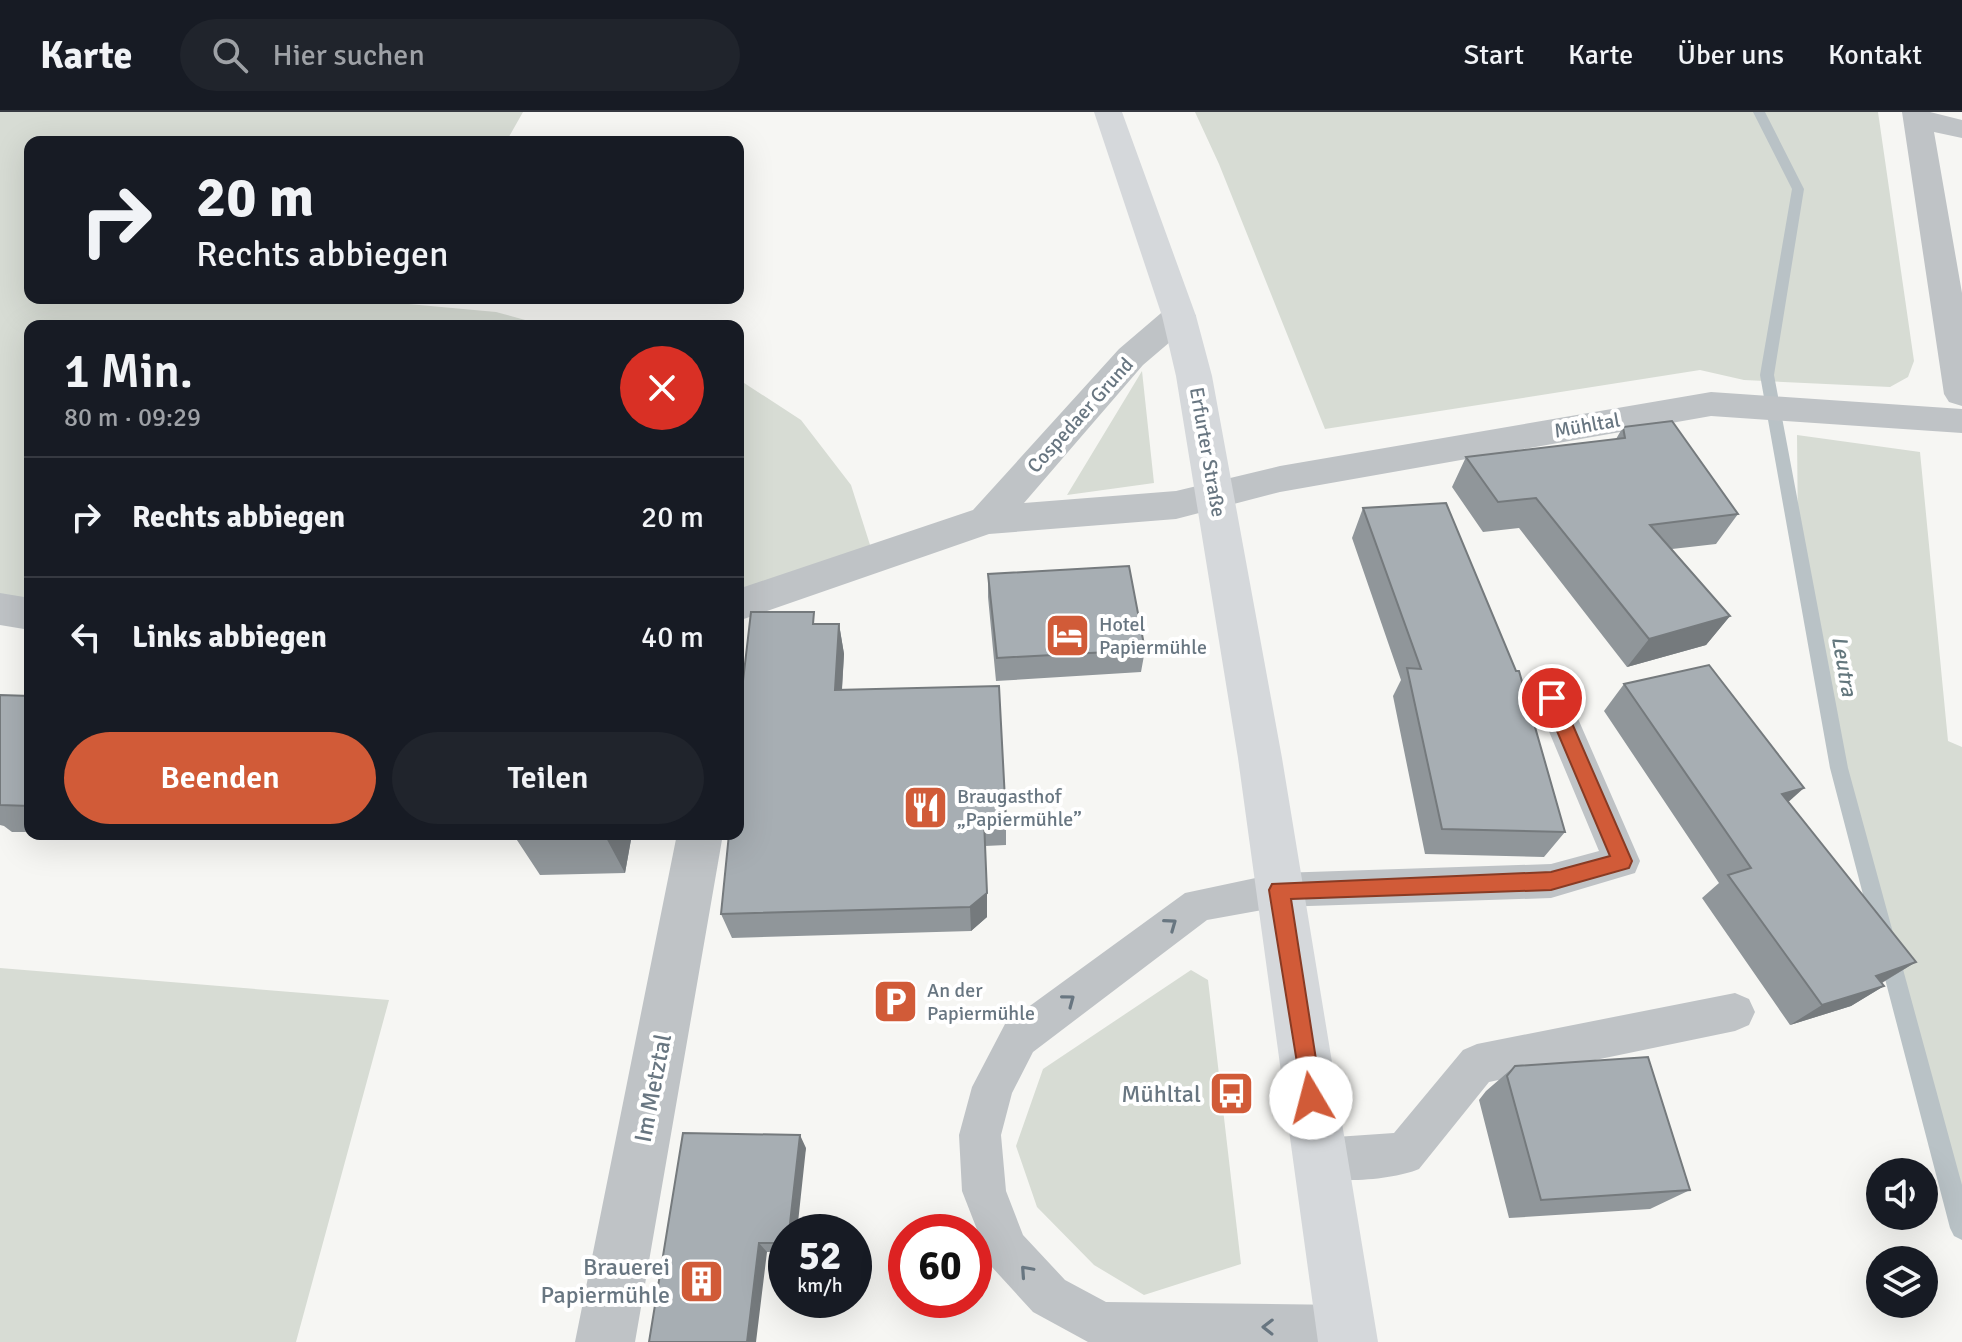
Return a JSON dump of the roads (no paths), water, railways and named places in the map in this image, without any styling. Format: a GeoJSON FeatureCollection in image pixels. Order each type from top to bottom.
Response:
{"type":"FeatureCollection","features":[{"type":"Feature","properties":{"kind":"main road","name":"Erfurter Straße"},"geometry":{"type":"LineString","coordinates":[[1108,112],[1179,316],[1194,376],[1279,890]]}},
{"type":"Feature","properties":{"kind":"main road"},"geometry":{"type":"LineString","coordinates":[[1279,890],[1347,1335]]}},
{"type":"Feature","properties":{"kind":"street"},"geometry":{"type":"LineString","coordinates":[[1962,129],[1917,116],[1962,394]]}},
{"type":"Feature","properties":{"kind":"street","name":"Cospedaer Grund"},"geometry":{"type":"LineString","coordinates":[[987,520],[1131,357],[1179,316]]}},
{"type":"Feature","properties":{"kind":"street","name":"Mühltal"},"geometry":{"type":"LineString","coordinates":[[1216,495],[1280,479],[1711,404],[1962,421]]}},
{"type":"Feature","properties":{"kind":"street","name":"Cospedaer Grund"},"geometry":{"type":"LineString","coordinates":[[744,611],[987,520],[1176,505],[1216,495]]}},
{"type":"Feature","properties":{"kind":"street"},"geometry":{"type":"LineString","coordinates":[[0,609],[24,613]]}},
{"type":"Feature","properties":{"kind":"street","name":"Im Metztal"},"geometry":{"type":"LineString","coordinates":[[605,1342],[699,840]]}},
{"type":"Feature","properties":{"kind":"lane"},"geometry":{"type":"LineString","coordinates":[[1347,1335],[1102,1325],[1049,1296],[1007,1250],[984,1191],[980,1135],[993,1087],[1019,1038],[1198,905],[1279,890],[1551,881],[1622,861],[1552,698]]}},
{"type":"Feature","properties":{"kind":"lane"},"geometry":{"type":"LineString","coordinates":[[1321,1159],[1404,1154],[1477,1064],[1735,1012]]}},
{"type":"Feature","properties":{"kind":"waterway","name":"Leutra"},"geometry":{"type":"LineString","coordinates":[[1759,112],[1798,189],[1767,375],[1839,768],[1962,1228]]}},
{"type":"Feature","properties":{"kind":"place","name":"Hotel Papiermühle"},"geometry":{"type":"Point","coordinates":[1068,636]}},
{"type":"Feature","properties":{"kind":"place","name":"Braugasthof „Papiermühle”"},"geometry":{"type":"Point","coordinates":[926,808]}},
{"type":"Feature","properties":{"kind":"place","name":"An der Papiermühle"},"geometry":{"type":"Point","coordinates":[896,1001]}},
{"type":"Feature","properties":{"kind":"place","name":"Mühltal"},"geometry":{"type":"Point","coordinates":[1232,1094]}},
{"type":"Feature","properties":{"kind":"place","name":"Brauerei Papiermühle"},"geometry":{"type":"Point","coordinates":[701,1281]}}]}
